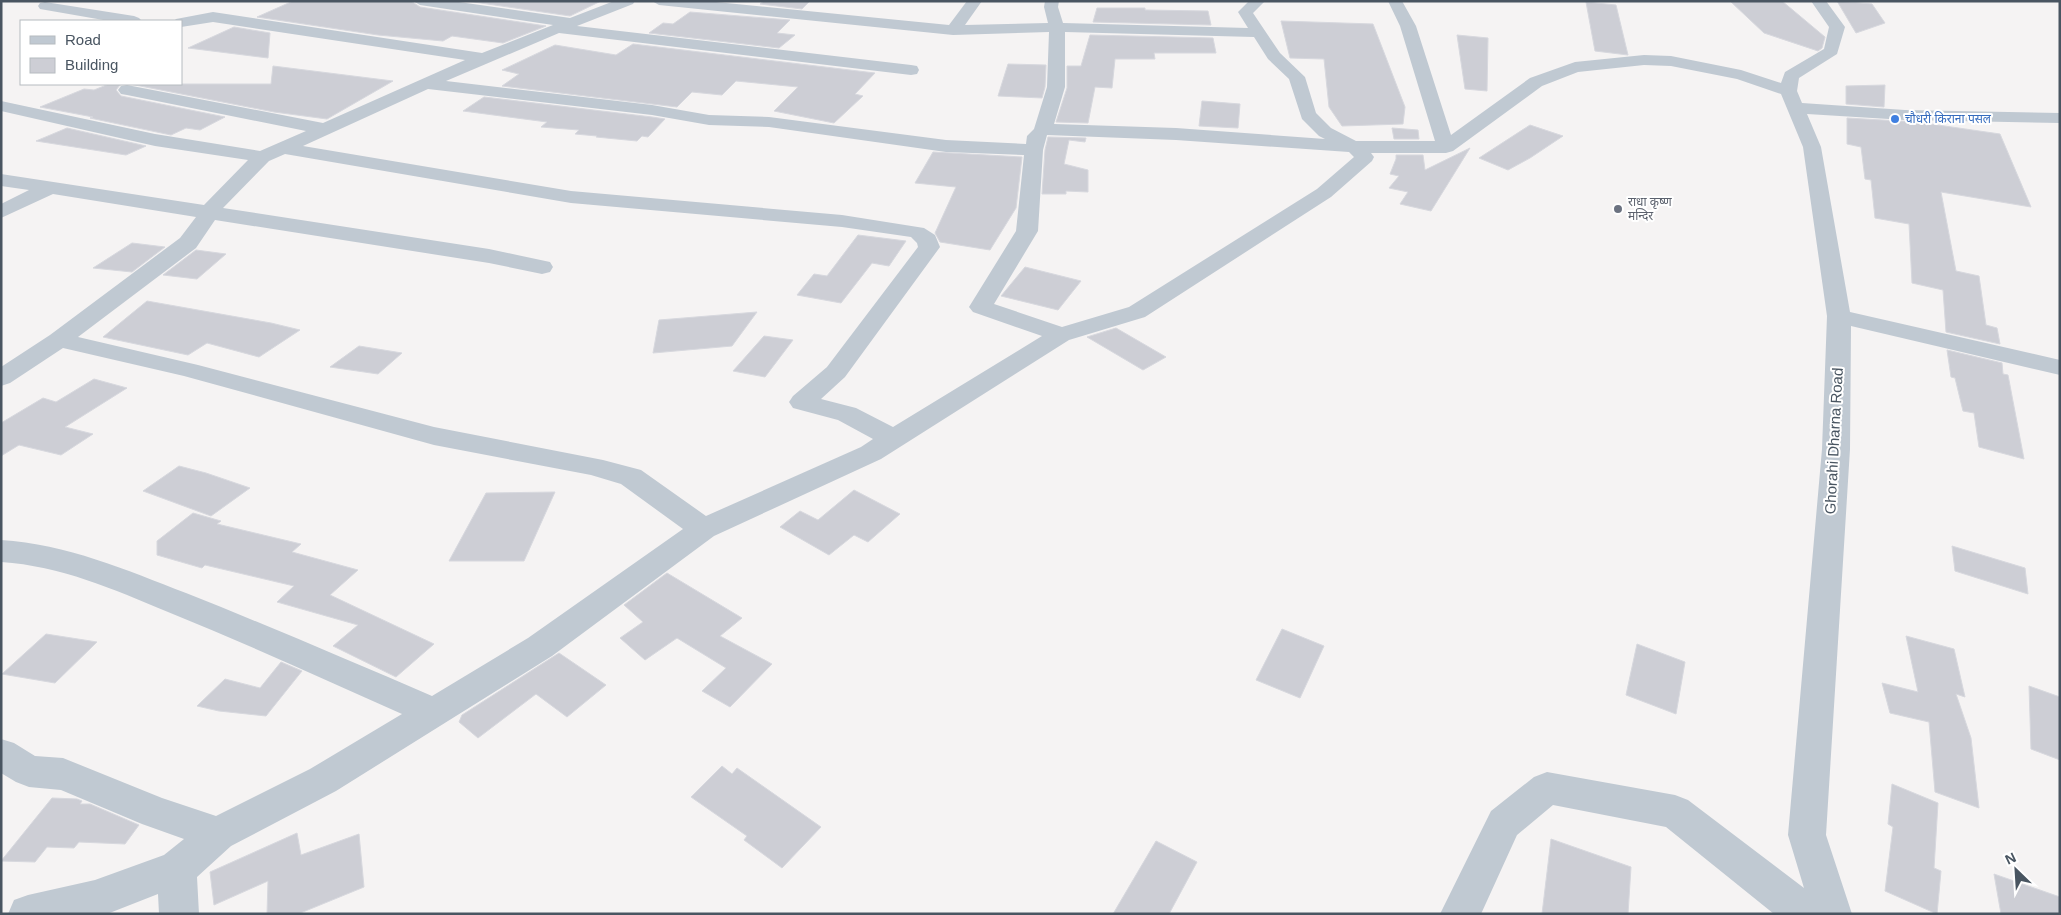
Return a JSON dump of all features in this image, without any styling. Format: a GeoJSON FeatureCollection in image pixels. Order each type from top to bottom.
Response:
{"type":"FeatureCollection","features":[{"type":"Feature","properties":{"kind":"street"},"geometry":{"type":"LineString","coordinates":[[420,1],[564,26],[911,70]]}},
{"type":"Feature","properties":{"kind":"street"},"geometry":{"type":"LineString","coordinates":[[1,378],[59,340],[188,243],[217,202],[262,158],[483,58],[628,1]]}},
{"type":"Feature","properties":{"kind":"street"},"geometry":{"type":"LineString","coordinates":[[658,1],[953,30],[1057,27],[1259,33]]}},
{"type":"Feature","properties":{"kind":"street"},"geometry":{"type":"LineString","coordinates":[[953,30],[975,1]]}},
{"type":"Feature","properties":{"kind":"street"},"geometry":{"type":"LineString","coordinates":[[1052,1],[1051,7],[1057,27],[1056,87],[1043,129],[1036,136],[1027,231],[981,307],[1061,335]]}},
{"type":"Feature","properties":{"kind":"street"},"geometry":{"type":"LineString","coordinates":[[28,914],[95,900],[177,869],[218,834],[323,780],[540,647],[704,529],[871,453],[892,438],[1061,335],[1137,312],[1316,198],[1349,173],[1365,156],[1354,147],[1325,132],[1308,115],[1297,77],[1274,56],[1245,12],[1258,1]]}},
{"type":"Feature","properties":{"kind":"street"},"geometry":{"type":"LineString","coordinates":[[1394,1],[1408,26],[1446,148]]}},
{"type":"Feature","properties":{"kind":"street"},"geometry":{"type":"LineString","coordinates":[[1791,100],[1791,76],[1831,51],[1837,27],[1818,1]]}},
{"type":"Feature","properties":{"kind":"street"},"geometry":{"type":"LineString","coordinates":[[45,6],[128,20]]}},
{"type":"Feature","properties":{"kind":"street"},"geometry":{"type":"LineString","coordinates":[[182,22],[213,17],[483,58]]}},
{"type":"Feature","properties":{"kind":"street"},"geometry":{"type":"LineString","coordinates":[[1043,129],[1176,134],[1354,147],[1446,148],[1536,82],[1575,67],[1644,60],[1671,61],[1741,75],[1791,100],[1905,115],[2060,118]]}},
{"type":"Feature","properties":{"kind":"street"},"geometry":{"type":"LineString","coordinates":[[426,83],[652,110],[710,120],[769,122],[946,146],[1034,150]]}},
{"type":"Feature","properties":{"kind":"street"},"geometry":{"type":"LineString","coordinates":[[127,90],[324,129]]}},
{"type":"Feature","properties":{"kind":"street","name":"Ghorahi Dharna Road"},"geometry":{"type":"LineString","coordinates":[[1791,100],[1812,147],[1839,316],[1836,449],[1807,835],[1832,914]]}},
{"type":"Feature","properties":{"kind":"street"},"geometry":{"type":"LineString","coordinates":[[1,106],[155,140],[262,158]]}},
{"type":"Feature","properties":{"kind":"street"},"geometry":{"type":"LineString","coordinates":[[283,148],[571,197],[842,220],[917,232],[927,240],[929,247],[836,372],[802,402],[847,414],[892,438]]}},
{"type":"Feature","properties":{"kind":"street"},"geometry":{"type":"LineString","coordinates":[[1,180],[489,256],[542,267]]}},
{"type":"Feature","properties":{"kind":"street"},"geometry":{"type":"LineString","coordinates":[[1,212],[49,188]]}},
{"type":"Feature","properties":{"kind":"street"},"geometry":{"type":"LineString","coordinates":[[1839,316],[2060,368]]}},
{"type":"Feature","properties":{"kind":"street"},"geometry":{"type":"LineString","coordinates":[[59,340],[189,370],[434,436],[593,466],[632,477],[704,529]]}},
{"type":"Feature","properties":{"kind":"street"},"geometry":{"type":"LineString","coordinates":[[1,551],[20,551],[86,567],[211,616],[434,712]]}},
{"type":"Feature","properties":{"kind":"street"},"geometry":{"type":"LineString","coordinates":[[1,754],[29,771],[63,774],[154,812],[218,834]]}},
{"type":"Feature","properties":{"kind":"street"},"geometry":{"type":"LineString","coordinates":[[1460,914],[1504,823],[1547,788],[1675,812],[1806,914]]}},
{"type":"Feature","properties":{"kind":"street"},"geometry":{"type":"LineString","coordinates":[[177,869],[178,914]]}},
{"type":"Feature","properties":{"kind":"building"},"geometry":{"type":"Polygon","coordinates":[[[293,1],[411,1],[420,7],[546,26],[503,43],[452,36],[443,41],[378,35],[257,17],[293,1]]]}},
{"type":"Feature","properties":{"kind":"building"},"geometry":{"type":"Polygon","coordinates":[[[467,1],[601,1],[570,16],[467,1]]]}},
{"type":"Feature","properties":{"kind":"building"},"geometry":{"type":"Polygon","coordinates":[[[764,1],[810,1],[802,9],[760,4],[764,1]]]}},
{"type":"Feature","properties":{"kind":"building"},"geometry":{"type":"Polygon","coordinates":[[[1730,1],[1782,1],[1825,37],[1822,48],[1818,51],[1764,33],[1730,1]]]}},
{"type":"Feature","properties":{"kind":"building"},"geometry":{"type":"Polygon","coordinates":[[[1837,1],[1872,4],[1885,23],[1856,33],[1837,1]]]}},
{"type":"Feature","properties":{"kind":"building"},"geometry":{"type":"Polygon","coordinates":[[[1586,2],[1616,5],[1628,55],[1595,51],[1586,2]]]}},
{"type":"Feature","properties":{"kind":"building"},"geometry":{"type":"Polygon","coordinates":[[[1097,8],[1208,11],[1211,25],[1093,22],[1097,8]]]}},
{"type":"Feature","properties":{"kind":"building"},"geometry":{"type":"Polygon","coordinates":[[[690,12],[790,20],[777,33],[795,35],[779,48],[649,33],[663,23],[673,24],[690,12]]]}},
{"type":"Feature","properties":{"kind":"building"},"geometry":{"type":"Polygon","coordinates":[[[1281,21],[1373,24],[1405,107],[1403,124],[1342,126],[1329,107],[1324,59],[1290,58],[1281,21]]]}},
{"type":"Feature","properties":{"kind":"building"},"geometry":{"type":"Polygon","coordinates":[[[234,27],[270,33],[268,58],[188,48],[234,27]]]}},
{"type":"Feature","properties":{"kind":"building"},"geometry":{"type":"Polygon","coordinates":[[[1090,35],[1213,38],[1216,53],[1154,53],[1155,59],[1115,59],[1112,88],[1095,87],[1088,123],[1056,122],[1067,88],[1067,66],[1081,66],[1090,35]]]}},
{"type":"Feature","properties":{"kind":"building"},"geometry":{"type":"Polygon","coordinates":[[[1457,35],[1488,38],[1487,91],[1465,89],[1457,35]]]}},
{"type":"Feature","properties":{"kind":"building"},"geometry":{"type":"Polygon","coordinates":[[[633,44],[875,73],[855,94],[863,96],[834,123],[774,111],[798,87],[736,81],[722,95],[692,92],[677,107],[502,86],[519,74],[502,70],[555,45],[616,55],[633,44]]]}},
{"type":"Feature","properties":{"kind":"building"},"geometry":{"type":"Polygon","coordinates":[[[1008,64],[1046,65],[1045,87],[1042,98],[998,96],[1008,64]]]}},
{"type":"Feature","properties":{"kind":"building"},"geometry":{"type":"Polygon","coordinates":[[[273,66],[393,81],[327,119],[274,112],[135,85],[182,84],[271,84],[273,66]]]}},
{"type":"Feature","properties":{"kind":"building"},"geometry":{"type":"Polygon","coordinates":[[[106,85],[120,85],[116,90],[121,96],[225,117],[200,130],[186,128],[171,135],[40,107],[84,89],[94,90],[106,85]]]}},
{"type":"Feature","properties":{"kind":"building"},"geometry":{"type":"Polygon","coordinates":[[[1885,85],[1884,107],[1846,104],[1846,86],[1885,85]]]}},
{"type":"Feature","properties":{"kind":"building"},"geometry":{"type":"Polygon","coordinates":[[[484,97],[665,119],[648,137],[642,136],[637,141],[596,137],[575,134],[579,130],[541,127],[547,122],[463,111],[484,97]]]}},
{"type":"Feature","properties":{"kind":"building"},"geometry":{"type":"Polygon","coordinates":[[[1202,101],[1240,104],[1238,128],[1199,126],[1202,101]]]}},
{"type":"Feature","properties":{"kind":"building"},"geometry":{"type":"Polygon","coordinates":[[[1847,118],[1917,122],[2000,134],[2031,207],[1941,192],[1956,271],[1979,276],[1986,325],[1997,328],[2000,344],[1946,332],[1943,290],[1912,283],[1909,224],[1875,218],[1871,180],[1865,179],[1861,147],[1847,144],[1847,118]]]}},
{"type":"Feature","properties":{"kind":"building"},"geometry":{"type":"Polygon","coordinates":[[[1530,125],[1563,136],[1508,170],[1479,158],[1530,125]]]}},
{"type":"Feature","properties":{"kind":"building"},"geometry":{"type":"Polygon","coordinates":[[[67,128],[146,146],[126,155],[36,141],[67,128]]]}},
{"type":"Feature","properties":{"kind":"building"},"geometry":{"type":"Polygon","coordinates":[[[1392,128],[1418,130],[1419,139],[1394,139],[1392,128]]]}},
{"type":"Feature","properties":{"kind":"building"},"geometry":{"type":"Polygon","coordinates":[[[1048,137],[1086,138],[1085,142],[1069,140],[1064,164],[1088,170],[1088,192],[1066,191],[1066,194],[1042,194],[1045,150],[1048,137]]]}},
{"type":"Feature","properties":{"kind":"building"},"geometry":{"type":"Polygon","coordinates":[[[1470,148],[1431,211],[1400,204],[1408,192],[1389,188],[1399,176],[1390,174],[1396,155],[1423,155],[1425,170],[1470,148]]]}},
{"type":"Feature","properties":{"kind":"building"},"geometry":{"type":"Polygon","coordinates":[[[933,152],[1022,157],[1016,208],[990,250],[940,242],[935,233],[956,187],[915,183],[933,152]]]}},
{"type":"Feature","properties":{"kind":"building"},"geometry":{"type":"Polygon","coordinates":[[[858,235],[906,241],[889,266],[872,263],[841,303],[797,295],[814,274],[827,276],[858,235]]]}},
{"type":"Feature","properties":{"kind":"building"},"geometry":{"type":"Polygon","coordinates":[[[132,243],[165,247],[132,272],[93,268],[132,243]]]}},
{"type":"Feature","properties":{"kind":"building"},"geometry":{"type":"Polygon","coordinates":[[[196,250],[226,254],[197,279],[163,275],[196,250]]]}},
{"type":"Feature","properties":{"kind":"building"},"geometry":{"type":"Polygon","coordinates":[[[1025,267],[1081,281],[1058,310],[1001,296],[1025,267]]]}},
{"type":"Feature","properties":{"kind":"building"},"geometry":{"type":"Polygon","coordinates":[[[147,301],[300,330],[259,357],[207,343],[188,355],[103,337],[147,301]]]}},
{"type":"Feature","properties":{"kind":"building"},"geometry":{"type":"Polygon","coordinates":[[[757,312],[732,346],[653,353],[659,320],[757,312]]]}},
{"type":"Feature","properties":{"kind":"building"},"geometry":{"type":"Polygon","coordinates":[[[1116,328],[1166,357],[1143,370],[1087,337],[1116,328]]]}},
{"type":"Feature","properties":{"kind":"building"},"geometry":{"type":"Polygon","coordinates":[[[764,336],[793,340],[765,377],[733,371],[764,336]]]}},
{"type":"Feature","properties":{"kind":"building"},"geometry":{"type":"Polygon","coordinates":[[[359,346],[402,353],[378,374],[330,367],[359,346]]]}},
{"type":"Feature","properties":{"kind":"building"},"geometry":{"type":"Polygon","coordinates":[[[1947,350],[2002,363],[2003,374],[2008,375],[2024,459],[1979,447],[1974,413],[1963,411],[1955,378],[1951,377],[1947,350]]]}},
{"type":"Feature","properties":{"kind":"building"},"geometry":{"type":"Polygon","coordinates":[[[94,379],[127,388],[65,427],[93,434],[61,455],[19,445],[1,456],[1,423],[43,398],[56,402],[94,379]]]}},
{"type":"Feature","properties":{"kind":"building"},"geometry":{"type":"Polygon","coordinates":[[[179,466],[250,488],[211,516],[143,491],[179,466]]]}},
{"type":"Feature","properties":{"kind":"building"},"geometry":{"type":"Polygon","coordinates":[[[854,490],[900,514],[868,542],[854,535],[829,555],[780,527],[800,511],[818,520],[854,490]]]}},
{"type":"Feature","properties":{"kind":"building"},"geometry":{"type":"Polygon","coordinates":[[[555,492],[524,561],[449,561],[486,493],[555,492]]]}},
{"type":"Feature","properties":{"kind":"building"},"geometry":{"type":"Polygon","coordinates":[[[193,513],[221,521],[217,524],[301,544],[292,552],[358,570],[330,595],[434,644],[396,677],[333,646],[358,625],[277,602],[294,586],[205,565],[202,568],[157,555],[157,541],[193,513]]]}},
{"type":"Feature","properties":{"kind":"building"},"geometry":{"type":"Polygon","coordinates":[[[1952,546],[2025,568],[2028,594],[1955,571],[1952,546]]]}},
{"type":"Feature","properties":{"kind":"building"},"geometry":{"type":"Polygon","coordinates":[[[667,573],[742,618],[720,636],[772,664],[730,707],[702,691],[726,668],[677,638],[645,660],[620,638],[643,622],[624,605],[667,573]]]}},
{"type":"Feature","properties":{"kind":"building"},"geometry":{"type":"Polygon","coordinates":[[[1282,629],[1324,646],[1300,698],[1256,680],[1282,629]]]}},
{"type":"Feature","properties":{"kind":"building"},"geometry":{"type":"Polygon","coordinates":[[[46,634],[97,642],[55,683],[2,674],[46,634]]]}},
{"type":"Feature","properties":{"kind":"building"},"geometry":{"type":"Polygon","coordinates":[[[1906,636],[1954,649],[1965,697],[1956,694],[1971,738],[1979,808],[1935,792],[1929,722],[1890,713],[1882,683],[1918,692],[1906,636]]]}},
{"type":"Feature","properties":{"kind":"building"},"geometry":{"type":"Polygon","coordinates":[[[1637,644],[1685,662],[1676,714],[1626,695],[1637,644]]]}},
{"type":"Feature","properties":{"kind":"building"},"geometry":{"type":"Polygon","coordinates":[[[559,653],[606,685],[567,717],[536,694],[478,738],[459,722],[462,715],[559,653]]]}},
{"type":"Feature","properties":{"kind":"building"},"geometry":{"type":"Polygon","coordinates":[[[281,662],[302,671],[266,716],[219,711],[197,706],[225,679],[260,688],[281,662]]]}},
{"type":"Feature","properties":{"kind":"building"},"geometry":{"type":"Polygon","coordinates":[[[2029,686],[2060,697],[2060,760],[2031,749],[2029,686]]]}},
{"type":"Feature","properties":{"kind":"building"},"geometry":{"type":"Polygon","coordinates":[[[722,766],[732,774],[737,768],[821,827],[782,868],[744,840],[747,836],[691,797],[722,766]]]}},
{"type":"Feature","properties":{"kind":"building"},"geometry":{"type":"Polygon","coordinates":[[[1892,784],[1938,803],[1934,868],[1941,871],[1937,914],[1885,891],[1893,827],[1888,824],[1892,784]]]}},
{"type":"Feature","properties":{"kind":"building"},"geometry":{"type":"Polygon","coordinates":[[[52,798],[77,799],[82,801],[80,804],[90,804],[139,825],[125,844],[79,842],[74,848],[47,847],[35,862],[1,861],[52,798]]]}},
{"type":"Feature","properties":{"kind":"building"},"geometry":{"type":"Polygon","coordinates":[[[297,833],[301,855],[359,834],[364,887],[298,914],[267,914],[268,881],[214,905],[210,872],[297,833]]]}},
{"type":"Feature","properties":{"kind":"building"},"geometry":{"type":"Polygon","coordinates":[[[1551,839],[1631,867],[1628,914],[1542,914],[1551,839]]]}},
{"type":"Feature","properties":{"kind":"building"},"geometry":{"type":"Polygon","coordinates":[[[1156,841],[1197,862],[1169,914],[1113,914],[1156,841]]]}},
{"type":"Feature","properties":{"kind":"building"},"geometry":{"type":"Polygon","coordinates":[[[1994,874],[2060,897],[2060,914],[2001,914],[1994,874]]]}},
{"type":"Feature","properties":{"kind":"place","name":"चौधरी किराना पसल"},"geometry":{"type":"Point","coordinates":[1895,119]}},
{"type":"Feature","properties":{"kind":"place","name":"राधा कृष्ण मन्दिर"},"geometry":{"type":"Point","coordinates":[1618,209]}}]}
